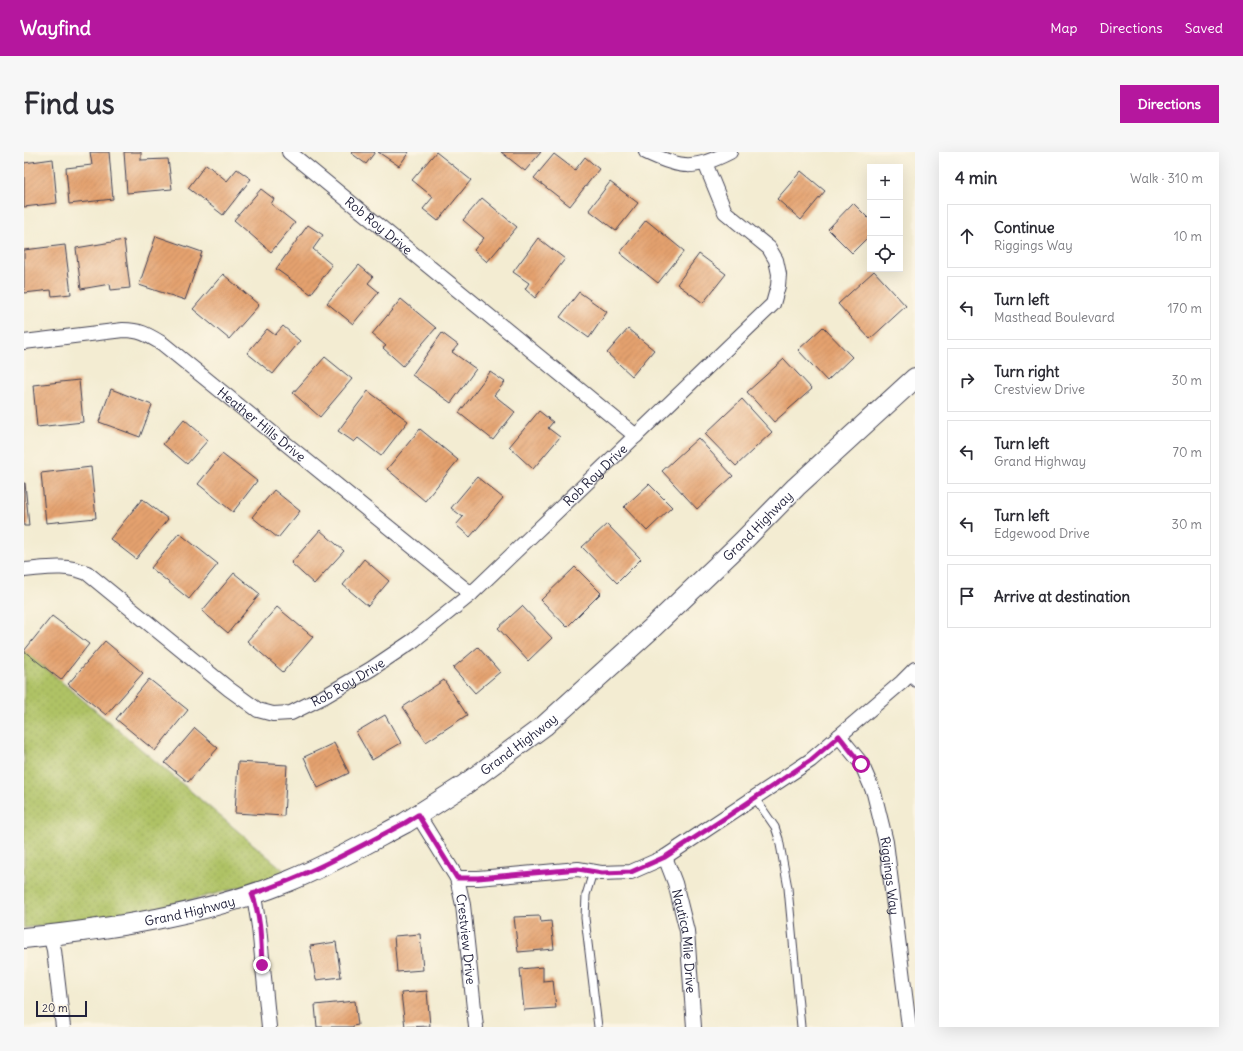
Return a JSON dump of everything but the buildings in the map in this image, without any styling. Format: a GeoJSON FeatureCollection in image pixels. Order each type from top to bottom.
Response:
{"type":"FeatureCollection","features":[{"type":"Feature","properties":{"kind":"street","name":"Rob Roy Drive"},"geometry":{"type":"LineString","coordinates":[[289,152],[636,436]]}},
{"type":"Feature","properties":{"kind":"street"},"geometry":{"type":"LineString","coordinates":[[646,152],[676,164],[690,166],[705,163],[730,152]]}},
{"type":"Feature","properties":{"kind":"street","name":"Rob Roy Drive"},"geometry":{"type":"LineString","coordinates":[[24,570],[56,567],[74,568],[87,573],[229,689],[258,710],[273,714],[290,713],[325,696],[371,669],[414,640],[471,594],[773,304],[778,286],[779,274],[776,260],[769,248],[725,212],[705,163]]}},
{"type":"Feature","properties":{"kind":"street","name":"Heather Hills Drive"},"geometry":{"type":"LineString","coordinates":[[24,342],[123,330],[136,330],[148,334],[163,344],[471,594]]}},
{"type":"Feature","properties":{"kind":"street","name":"Grand Highway"},"geometry":{"type":"LineString","coordinates":[[24,938],[117,926],[178,914],[252,894],[288,882],[310,872],[418,815],[463,786],[544,726],[650,630],[742,542],[796,487],[915,378]]}},
{"type":"Feature","properties":{"kind":"street"},"geometry":{"type":"LineString","coordinates":[[457,878],[478,878],[578,869],[602,873],[631,872],[665,857],[811,760],[913,676]]}},
{"type":"Feature","properties":{"kind":"street","name":"Riggings Way"},"geometry":{"type":"LineString","coordinates":[[839,736],[861,764],[876,800],[886,842],[909,1027]]}},
{"type":"Feature","properties":{"kind":"street","name":"Crestview Drive"},"geometry":{"type":"LineString","coordinates":[[418,815],[457,878],[463,905],[476,1027]]}},
{"type":"Feature","properties":{"kind":"street","name":"Nautica Mile Drive"},"geometry":{"type":"LineString","coordinates":[[665,857],[674,883],[687,931],[694,1027]]}},
{"type":"Feature","properties":{"kind":"street"},"geometry":{"type":"LineString","coordinates":[[252,894],[260,928],[269,1027]]}},
{"type":"Feature","properties":{"kind":"street"},"geometry":{"type":"LineString","coordinates":[[50,935],[54,950],[63,1027]]}},
{"type":"Feature","properties":{"kind":"lane"},"geometry":{"type":"LineString","coordinates":[[755,798],[775,827],[779,839],[788,888],[801,1027]]}},
{"type":"Feature","properties":{"kind":"lane"},"geometry":{"type":"LineString","coordinates":[[593,872],[586,895],[585,918],[598,1027]]}},
{"type":"Feature","properties":{"kind":"green space"},"geometry":{"type":"Polygon","coordinates":[[[24,650],[286,872],[256,883],[255,881],[248,885],[192,900],[136,912],[24,928],[24,650]]]}},
{"type":"Feature","properties":{"kind":"route"},"geometry":{"type":"LineString","coordinates":[[262,965],[260,928],[252,894],[288,882],[324,866],[418,815],[457,878],[478,878],[578,869],[602,873],[631,872],[665,857],[728,816],[811,760],[839,736],[861,764]]}}]}
